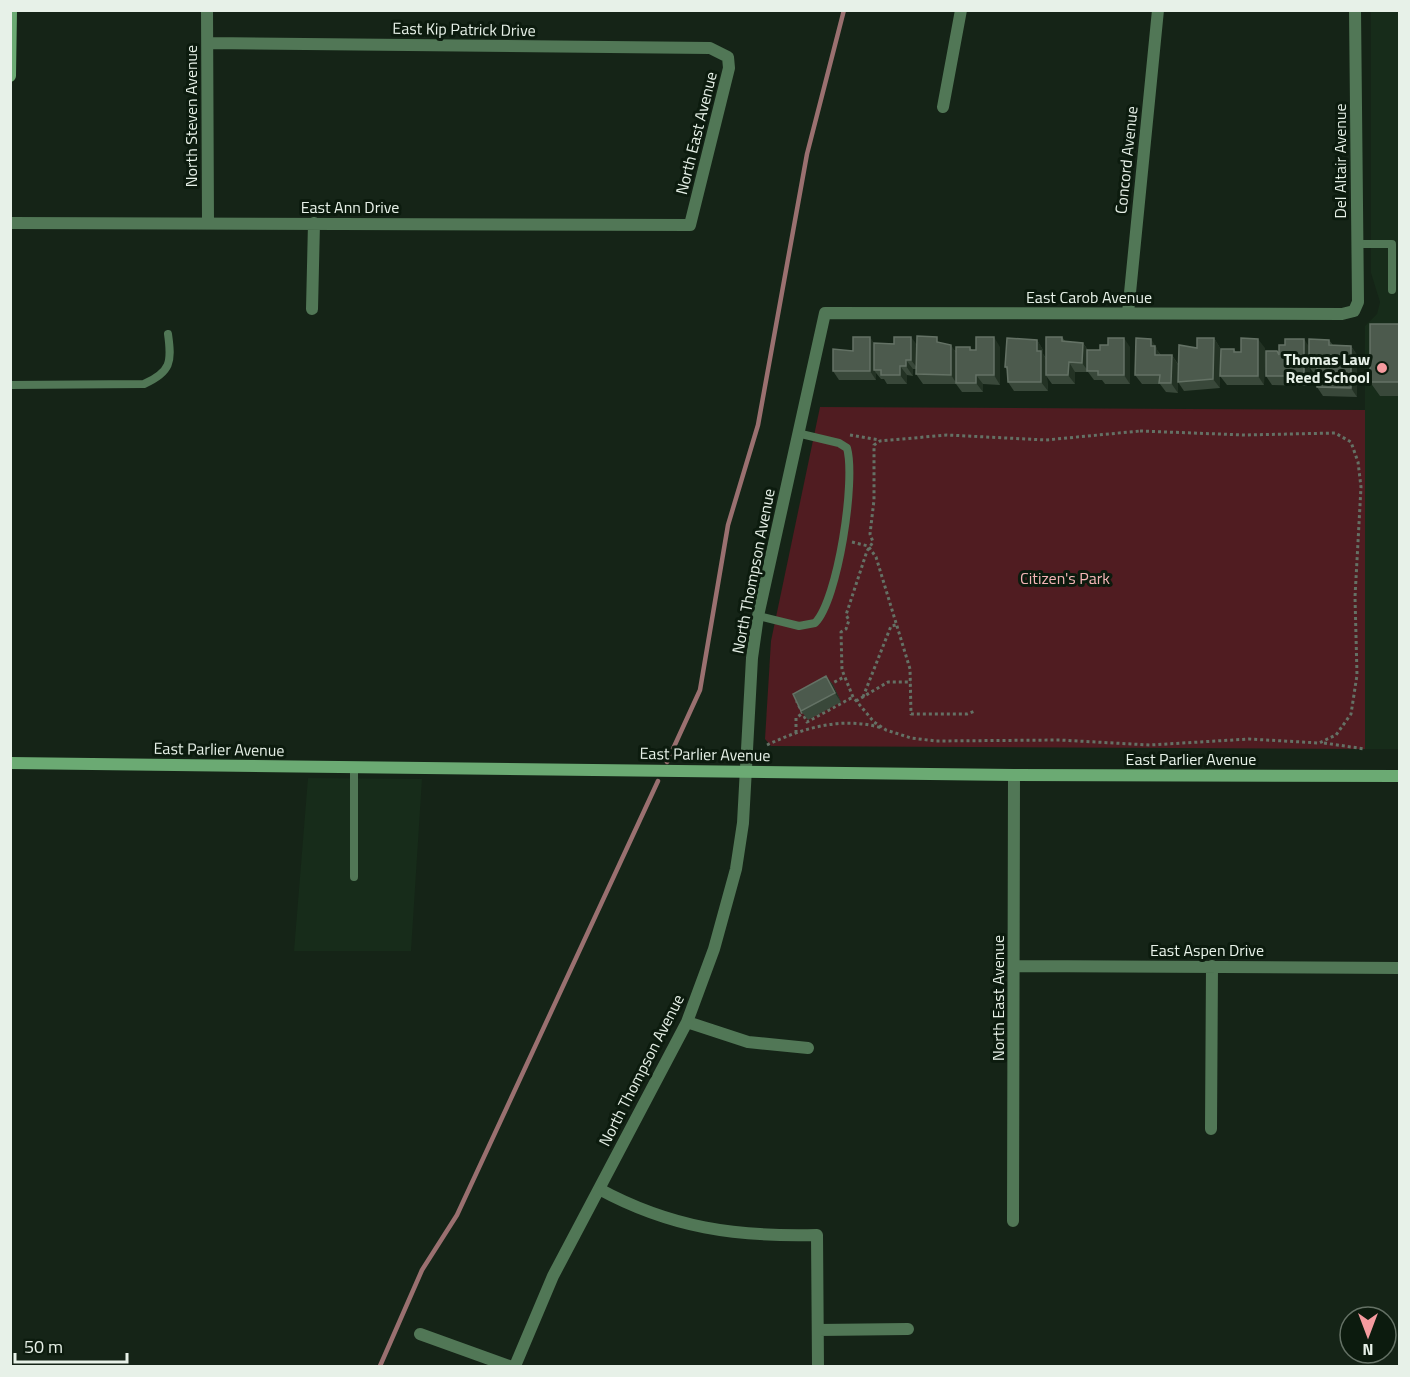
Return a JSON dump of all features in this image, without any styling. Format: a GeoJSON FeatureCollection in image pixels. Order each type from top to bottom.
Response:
{"type":"FeatureCollection","features":[{"type":"Feature","properties":{"kind":"street"},"geometry":{"type":"LineString","coordinates":[[10,76],[11,10]]}},
{"type":"Feature","properties":{"kind":"street","name":"North Steven Avenue"},"geometry":{"type":"LineString","coordinates":[[207,10],[208,222]]}},
{"type":"Feature","properties":{"kind":"street"},"geometry":{"type":"LineString","coordinates":[[943,107],[961,10]]}},
{"type":"Feature","properties":{"kind":"street","name":"Concord Avenue"},"geometry":{"type":"LineString","coordinates":[[1128,313],[1158,10]]}},
{"type":"Feature","properties":{"kind":"street","name":"Del Altair Avenue"},"geometry":{"type":"LineString","coordinates":[[1354,310],[1358,302],[1355,10]]}},
{"type":"Feature","properties":{"kind":"street","name":"East Kip Patrick Drive"},"geometry":{"type":"LineString","coordinates":[[207,43],[710,48],[721,51]]}},
{"type":"Feature","properties":{"kind":"street","name":"North East Avenue"},"geometry":{"type":"LineString","coordinates":[[690,225],[729,68],[728,57],[721,51]]}},
{"type":"Feature","properties":{"kind":"street","name":"East Ann Drive"},"geometry":{"type":"LineString","coordinates":[[10,223],[690,225]]}},
{"type":"Feature","properties":{"kind":"street"},"geometry":{"type":"LineString","coordinates":[[312,309],[314,223]]}},
{"type":"Feature","properties":{"kind":"street","name":"East Carob Avenue"},"geometry":{"type":"LineString","coordinates":[[825,313],[1342,314],[1354,310]]}},
{"type":"Feature","properties":{"kind":"street","name":"North Thompson Avenue"},"geometry":{"type":"LineString","coordinates":[[515,1366],[553,1276],[687,1022],[714,949],[736,869],[743,823],[752,658],[758,616],[825,313]]}},
{"type":"Feature","properties":{"kind":"street","name":"East Parlier Avenue"},"geometry":{"type":"LineString","coordinates":[[10,763],[1014,775],[1400,776]]}},
{"type":"Feature","properties":{"kind":"street","name":"North East Avenue"},"geometry":{"type":"LineString","coordinates":[[1013,1221],[1014,775]]}},
{"type":"Feature","properties":{"kind":"street","name":"East Aspen Drive"},"geometry":{"type":"LineString","coordinates":[[1014,966],[1400,968]]}},
{"type":"Feature","properties":{"kind":"street"},"geometry":{"type":"LineString","coordinates":[[1211,1129],[1212,966]]}},
{"type":"Feature","properties":{"kind":"street"},"geometry":{"type":"LineString","coordinates":[[687,1022],[748,1042],[808,1048]]}},
{"type":"Feature","properties":{"kind":"street"},"geometry":{"type":"LineString","coordinates":[[599,1189],[649,1213],[706,1229],[764,1236],[817,1235],[818,1366]]}},
{"type":"Feature","properties":{"kind":"street"},"geometry":{"type":"LineString","coordinates":[[818,1330],[908,1329]]}},
{"type":"Feature","properties":{"kind":"street"},"geometry":{"type":"LineString","coordinates":[[420,1334],[509,1366]]}},
{"type":"Feature","properties":{"kind":"lane"},"geometry":{"type":"LineString","coordinates":[[1357,244],[1392,244],[1392,290]]}},
{"type":"Feature","properties":{"kind":"lane"},"geometry":{"type":"LineString","coordinates":[[10,385],[144,384],[158,378],[168,366],[171,356],[168,334]]}},
{"type":"Feature","properties":{"kind":"lane"},"geometry":{"type":"LineString","coordinates":[[758,616],[799,626],[815,623],[829,596],[838,566],[849,495],[849,453],[839,443],[797,433]]}},
{"type":"Feature","properties":{"kind":"lane"},"geometry":{"type":"LineString","coordinates":[[354,767],[354,877]]}},
{"type":"Feature","properties":{"kind":"path"},"geometry":{"type":"LineString","coordinates":[[873,449],[880,441],[932,435],[1032,441],[1140,431],[1245,435],[1341,434],[1351,442],[1354,448],[1361,487],[1355,584],[1357,657],[1355,699],[1348,722],[1333,741],[1337,744]]}},
{"type":"Feature","properties":{"kind":"path"},"geometry":{"type":"LineString","coordinates":[[866,439],[873,449],[874,494],[870,534],[873,542],[867,552],[846,615],[849,620],[846,629],[841,632],[840,653],[844,677],[855,699],[866,714],[886,730]]}},
{"type":"Feature","properties":{"kind":"path"},"geometry":{"type":"LineString","coordinates":[[870,547],[910,669],[910,714],[967,714],[975,711]]}},
{"type":"Feature","properties":{"kind":"path"},"geometry":{"type":"LineString","coordinates":[[863,697],[891,626],[896,625]]}},
{"type":"Feature","properties":{"kind":"path"},"geometry":{"type":"LineString","coordinates":[[825,687],[844,677]]}},
{"type":"Feature","properties":{"kind":"path"},"geometry":{"type":"LineString","coordinates":[[806,697],[797,702],[807,722],[863,697],[888,682],[910,682]]}},
{"type":"Feature","properties":{"kind":"path"},"geometry":{"type":"LineString","coordinates":[[796,733],[796,718],[803,713]]}},
{"type":"Feature","properties":{"kind":"path"},"geometry":{"type":"LineString","coordinates":[[767,745],[821,726],[852,723],[911,738],[936,741],[1060,740],[1150,745],[1267,739],[1337,744],[1365,749]]}},
{"type":"Feature","properties":{"kind":"path"},"geometry":{"type":"LineString","coordinates":[[1319,743],[1336,735]]}},
{"type":"Feature","properties":{"kind":"shaded area","name":"Thomas Law Reed School"},"geometry":{"type":"Polygon","coordinates":[[[1399,10],[1400,749],[1365,749],[1365,326],[1377,314],[1380,302],[1371,273],[1371,11],[1399,10]]]}},
{"type":"Feature","properties":{"kind":"shaded area"},"geometry":{"type":"Polygon","coordinates":[[[308,778],[422,779],[411,951],[294,951],[308,778]]]}},
{"type":"Feature","properties":{"kind":"green space","name":"Citizen's Park"},"geometry":{"type":"Polygon","coordinates":[[[820,407],[1365,410],[1365,749],[771,746],[765,739],[771,641],[820,407]]]}},
{"type":"Feature","properties":{"kind":"building"},"geometry":{"type":"Polygon","coordinates":[[[1370,324],[1399,324],[1399,382],[1370,382],[1370,324]]]}},
{"type":"Feature","properties":{"kind":"building"},"geometry":{"type":"Polygon","coordinates":[[[917,336],[937,337],[937,342],[951,345],[951,375],[916,374],[917,336]]]}},
{"type":"Feature","properties":{"kind":"building"},"geometry":{"type":"Polygon","coordinates":[[[853,337],[870,337],[870,371],[833,371],[833,349],[853,351],[853,337]]]}},
{"type":"Feature","properties":{"kind":"building"},"geometry":{"type":"Polygon","coordinates":[[[894,337],[911,337],[911,360],[906,360],[906,366],[900,366],[900,375],[881,375],[881,370],[874,370],[874,343],[894,344],[894,337]]]}},
{"type":"Feature","properties":{"kind":"building"},"geometry":{"type":"Polygon","coordinates":[[[976,337],[994,337],[994,375],[976,375],[976,383],[956,383],[956,347],[970,347],[970,350],[976,350],[976,337]]]}},
{"type":"Feature","properties":{"kind":"building"},"geometry":{"type":"Polygon","coordinates":[[[1046,337],[1062,337],[1062,341],[1083,343],[1082,363],[1069,362],[1068,375],[1046,375],[1046,337]]]}},
{"type":"Feature","properties":{"kind":"building"},"geometry":{"type":"Polygon","coordinates":[[[1007,338],[1037,340],[1037,351],[1041,351],[1041,382],[1008,382],[1007,367],[1005,367],[1007,338]]]}},
{"type":"Feature","properties":{"kind":"building"},"geometry":{"type":"Polygon","coordinates":[[[1108,338],[1124,338],[1124,375],[1098,375],[1098,371],[1087,371],[1087,350],[1100,350],[1100,345],[1108,345],[1108,338]]]}},
{"type":"Feature","properties":{"kind":"building"},"geometry":{"type":"Polygon","coordinates":[[[1136,338],[1151,339],[1151,346],[1155,346],[1155,355],[1172,355],[1171,383],[1159,383],[1160,375],[1135,375],[1136,338]]]}},
{"type":"Feature","properties":{"kind":"building"},"geometry":{"type":"Polygon","coordinates":[[[1197,338],[1214,338],[1213,379],[1178,382],[1179,345],[1197,348],[1197,338]]]}},
{"type":"Feature","properties":{"kind":"building"},"geometry":{"type":"Polygon","coordinates":[[[1241,338],[1258,339],[1258,376],[1220,376],[1221,349],[1234,349],[1234,352],[1241,352],[1241,338]]]}},
{"type":"Feature","properties":{"kind":"building"},"geometry":{"type":"Polygon","coordinates":[[[1285,339],[1304,339],[1304,376],[1266,376],[1266,351],[1277,351],[1279,355],[1279,345],[1285,345],[1285,339]]]}},
{"type":"Feature","properties":{"kind":"building"},"geometry":{"type":"Polygon","coordinates":[[[1309,339],[1329,340],[1329,345],[1351,346],[1351,388],[1317,387],[1317,367],[1309,367],[1309,339]]]}},
{"type":"Feature","properties":{"kind":"building"},"geometry":{"type":"Polygon","coordinates":[[[826,676],[835,693],[801,711],[793,694],[826,676]]]}},
{"type":"Feature","properties":{"kind":"waterway"},"geometry":{"type":"LineString","coordinates":[[667,762],[700,690],[728,525],[758,425],[807,154],[844,10]]}},
{"type":"Feature","properties":{"kind":"waterway"},"geometry":{"type":"LineString","coordinates":[[380,1366],[422,1270],[457,1215],[658,781]]}},
{"type":"Feature","properties":{"kind":"place","name":"Thomas Law Reed School"},"geometry":{"type":"Point","coordinates":[1382,368]}}]}
